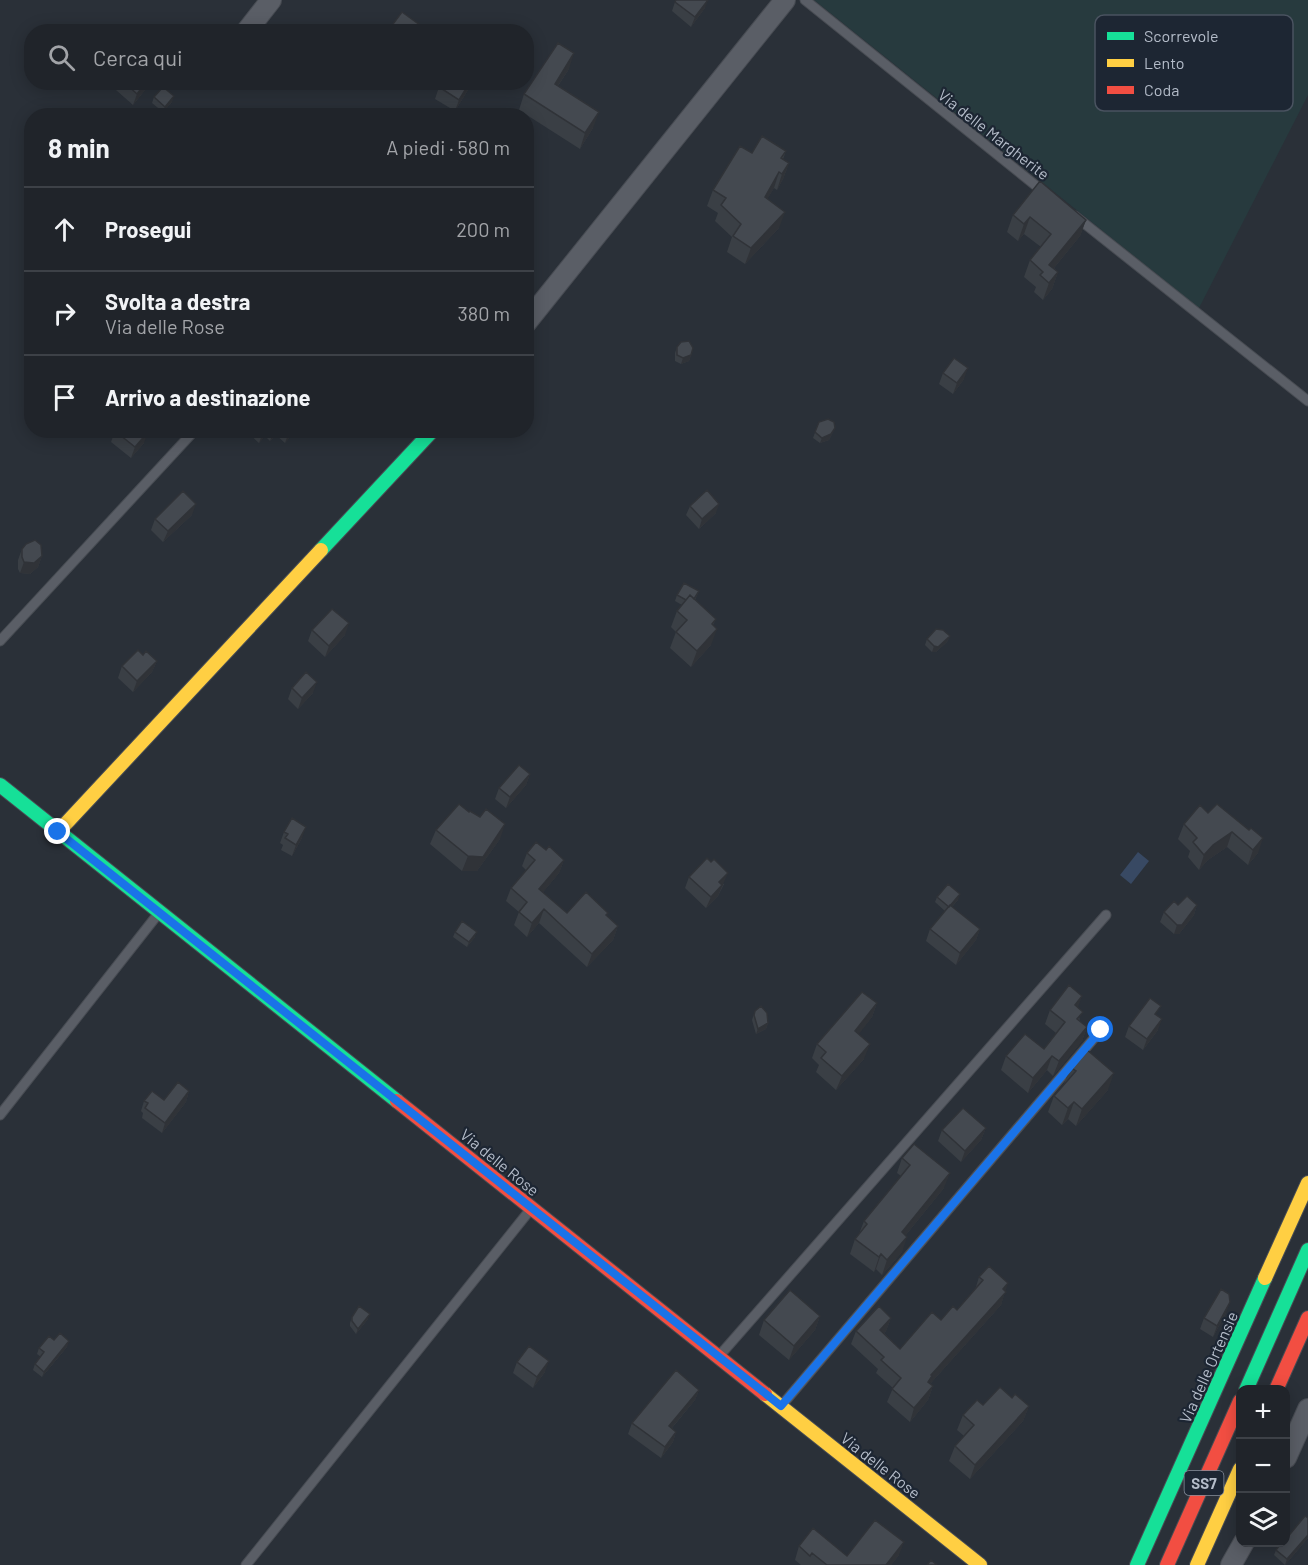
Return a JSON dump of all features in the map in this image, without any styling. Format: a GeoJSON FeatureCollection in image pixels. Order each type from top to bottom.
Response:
{"type":"FeatureCollection","features":[{"type":"Feature","properties":{"kind":"main road"},"geometry":{"type":"LineString","coordinates":[[58,832],[426,438]]}},
{"type":"Feature","properties":{"kind":"main road","name":"Via delle Rose"},"geometry":{"type":"LineString","coordinates":[[0,785],[980,1565]]}},
{"type":"Feature","properties":{"kind":"main road","name":"Via delle Ortensie"},"geometry":{"type":"LineString","coordinates":[[1137,1565],[1308,1183]]}},
{"type":"Feature","properties":{"kind":"main road"},"geometry":{"type":"LineString","coordinates":[[1248,1385],[1308,1250]]}},
{"type":"Feature","properties":{"kind":"main road"},"geometry":{"type":"LineString","coordinates":[[1278,1385],[1308,1318]]}},
{"type":"Feature","properties":{"kind":"main road","name":"SS7"},"geometry":{"type":"LineString","coordinates":[[1167,1565],[1236,1410]]}},
{"type":"Feature","properties":{"kind":"main road","name":"SS7"},"geometry":{"type":"LineString","coordinates":[[1197,1565],[1236,1478]]}},
{"type":"Feature","properties":{"kind":"street"},"geometry":{"type":"LineString","coordinates":[[252,24],[271,0]]}},
{"type":"Feature","properties":{"kind":"street"},"geometry":{"type":"LineString","coordinates":[[534,313],[785,0]]}},
{"type":"Feature","properties":{"kind":"street"},"geometry":{"type":"LineString","coordinates":[[1290,1449],[1308,1409]]}},
{"type":"Feature","properties":{"kind":"street"},"geometry":{"type":"LineString","coordinates":[[1231,1565],[1241,1547]]}},
{"type":"Feature","properties":{"kind":"lane","name":"Via delle Margherite"},"geometry":{"type":"LineString","coordinates":[[805,0],[1055,201]]}},
{"type":"Feature","properties":{"kind":"lane"},"geometry":{"type":"LineString","coordinates":[[1065,209],[1308,401]]}},
{"type":"Feature","properties":{"kind":"lane"},"geometry":{"type":"LineString","coordinates":[[0,641],[188,438]]}},
{"type":"Feature","properties":{"kind":"lane"},"geometry":{"type":"LineString","coordinates":[[0,1115],[160,912]]}},
{"type":"Feature","properties":{"kind":"lane"},"geometry":{"type":"LineString","coordinates":[[718,1357],[1106,915]]}},
{"type":"Feature","properties":{"kind":"lane"},"geometry":{"type":"LineString","coordinates":[[781,1406],[1101,1030]]}},
{"type":"Feature","properties":{"kind":"lane"},"geometry":{"type":"LineString","coordinates":[[246,1565],[532,1208]]}},
{"type":"Feature","properties":{"kind":"green space"},"geometry":{"type":"Polygon","coordinates":[[[814,0],[1308,0],[1308,95],[1199,308],[814,0]]]}},
{"type":"Feature","properties":{"kind":"water"},"geometry":{"type":"Polygon","coordinates":[[[1138,852],[1149,861],[1131,884],[1120,875],[1138,852]]]}},
{"type":"Feature","properties":{"kind":"building"},"geometry":{"type":"Polygon","coordinates":[[[676,0],[708,0],[695,17],[675,2],[676,0]]]}},
{"type":"Feature","properties":{"kind":"building"},"geometry":{"type":"Polygon","coordinates":[[[402,12],[418,24],[393,24],[402,12]]]}},
{"type":"Feature","properties":{"kind":"building"},"geometry":{"type":"Polygon","coordinates":[[[558,43],[574,53],[555,84],[599,112],[585,133],[524,94],[527,90],[534,90],[534,79],[558,43]]]}},
{"type":"Feature","properties":{"kind":"building"},"geometry":{"type":"Polygon","coordinates":[[[160,90],[167,90],[174,96],[165,107],[154,97],[160,90]]]}},
{"type":"Feature","properties":{"kind":"building"},"geometry":{"type":"Polygon","coordinates":[[[444,90],[465,90],[459,100],[444,90]]]}},
{"type":"Feature","properties":{"kind":"building"},"geometry":{"type":"Polygon","coordinates":[[[762,136],[786,151],[781,158],[789,163],[782,174],[779,172],[765,197],[785,212],[751,248],[733,236],[741,224],[721,205],[726,198],[713,190],[740,146],[752,153],[762,136]]]}},
{"type":"Feature","properties":{"kind":"building"},"geometry":{"type":"Polygon","coordinates":[[[1040,181],[1086,220],[1049,265],[1058,272],[1049,283],[1040,275],[1043,272],[1030,260],[1051,234],[1030,217],[1024,224],[1013,215],[1040,181]]]}},
{"type":"Feature","properties":{"kind":"building"},"geometry":{"type":"Polygon","coordinates":[[[689,341],[693,348],[691,355],[683,358],[677,355],[677,347],[681,342],[689,341]]]}},
{"type":"Feature","properties":{"kind":"building"},"geometry":{"type":"Polygon","coordinates":[[[954,358],[968,368],[957,383],[943,373],[954,358]]]}},
{"type":"Feature","properties":{"kind":"building"},"geometry":{"type":"Polygon","coordinates":[[[828,419],[834,422],[835,428],[831,434],[822,438],[815,432],[819,422],[828,419]]]}},
{"type":"Feature","properties":{"kind":"building"},"geometry":{"type":"Polygon","coordinates":[[[124,438],[143,438],[135,447],[124,438]]]}},
{"type":"Feature","properties":{"kind":"building"},"geometry":{"type":"Polygon","coordinates":[[[707,490],[719,504],[702,519],[690,506],[707,490]]]}},
{"type":"Feature","properties":{"kind":"building"},"geometry":{"type":"Polygon","coordinates":[[[183,491],[196,504],[168,531],[155,519],[183,491]]]}},
{"type":"Feature","properties":{"kind":"building"},"geometry":{"type":"Polygon","coordinates":[[[35,540],[41,545],[42,556],[34,563],[24,562],[22,549],[26,544],[35,540]]]}},
{"type":"Feature","properties":{"kind":"building"},"geometry":{"type":"Polygon","coordinates":[[[684,583],[699,591],[694,599],[690,595],[686,600],[677,595],[684,583]]]}},
{"type":"Feature","properties":{"kind":"building"},"geometry":{"type":"Polygon","coordinates":[[[690,595],[716,619],[712,624],[717,629],[697,651],[676,632],[687,620],[677,611],[690,595]]]}},
{"type":"Feature","properties":{"kind":"building"},"geometry":{"type":"Polygon","coordinates":[[[332,609],[349,623],[329,646],[312,630],[332,609]]]}},
{"type":"Feature","properties":{"kind":"building"},"geometry":{"type":"Polygon","coordinates":[[[936,629],[943,630],[950,636],[938,647],[927,639],[936,629]]]}},
{"type":"Feature","properties":{"kind":"building"},"geometry":{"type":"Polygon","coordinates":[[[138,650],[143,655],[146,651],[157,661],[137,681],[122,666],[138,650]]]}},
{"type":"Feature","properties":{"kind":"building"},"geometry":{"type":"Polygon","coordinates":[[[306,672],[317,682],[302,698],[292,688],[306,672]]]}},
{"type":"Feature","properties":{"kind":"building"},"geometry":{"type":"Polygon","coordinates":[[[519,765],[530,774],[510,797],[499,788],[519,765]]]}},
{"type":"Feature","properties":{"kind":"building"},"geometry":{"type":"Polygon","coordinates":[[[459,804],[480,817],[486,809],[505,824],[483,857],[468,856],[436,830],[459,804]]]}},
{"type":"Feature","properties":{"kind":"building"},"geometry":{"type":"Polygon","coordinates":[[[1217,804],[1249,830],[1251,828],[1263,838],[1253,850],[1232,832],[1213,845],[1204,855],[1193,842],[1197,838],[1184,824],[1200,805],[1208,813],[1217,804]]]}},
{"type":"Feature","properties":{"kind":"building"},"geometry":{"type":"Polygon","coordinates":[[[292,818],[306,827],[296,845],[285,838],[288,834],[284,832],[292,818]]]}},
{"type":"Feature","properties":{"kind":"building"},"geometry":{"type":"Polygon","coordinates":[[[536,842],[546,850],[549,846],[564,860],[539,889],[567,913],[586,892],[618,926],[592,954],[544,909],[532,923],[519,912],[527,902],[511,888],[535,860],[527,853],[536,842]]]}},
{"type":"Feature","properties":{"kind":"building"},"geometry":{"type":"Polygon","coordinates":[[[707,858],[711,862],[714,859],[728,873],[719,882],[722,885],[711,897],[689,877],[707,858]]]}},
{"type":"Feature","properties":{"kind":"building"},"geometry":{"type":"Polygon","coordinates":[[[948,884],[960,894],[949,907],[937,897],[948,884]]]}},
{"type":"Feature","properties":{"kind":"building"},"geometry":{"type":"Polygon","coordinates":[[[1187,896],[1197,905],[1182,925],[1177,925],[1164,912],[1174,901],[1178,905],[1187,896]]]}},
{"type":"Feature","properties":{"kind":"building"},"geometry":{"type":"Polygon","coordinates":[[[950,905],[980,929],[960,953],[930,929],[950,905]]]}},
{"type":"Feature","properties":{"kind":"building"},"geometry":{"type":"Polygon","coordinates":[[[462,921],[477,932],[469,942],[455,932],[462,921]]]}},
{"type":"Feature","properties":{"kind":"building"},"geometry":{"type":"Polygon","coordinates":[[[1069,985],[1082,996],[1075,1005],[1083,1012],[1077,1019],[1087,1027],[1059,1061],[1052,1056],[1033,1078],[1006,1056],[1025,1034],[1044,1049],[1065,1022],[1050,1010],[1069,985]]]}},
{"type":"Feature","properties":{"kind":"building"},"geometry":{"type":"Polygon","coordinates":[[[862,992],[877,1003],[855,1031],[870,1044],[842,1076],[821,1058],[826,1052],[817,1044],[862,992]]]}},
{"type":"Feature","properties":{"kind":"building"},"geometry":{"type":"Polygon","coordinates":[[[1150,998],[1161,1006],[1155,1014],[1162,1019],[1147,1039],[1129,1026],[1150,998]]]}},
{"type":"Feature","properties":{"kind":"building"},"geometry":{"type":"Polygon","coordinates":[[[761,1006],[767,1013],[768,1023],[758,1029],[754,1015],[761,1006]]]}},
{"type":"Feature","properties":{"kind":"building"},"geometry":{"type":"Polygon","coordinates":[[[1086,1049],[1114,1073],[1082,1109],[1074,1102],[1068,1108],[1054,1096],[1076,1071],[1070,1067],[1086,1049]]]}},
{"type":"Feature","properties":{"kind":"building"},"geometry":{"type":"Polygon","coordinates":[[[178,1082],[189,1091],[165,1123],[145,1108],[148,1103],[144,1101],[152,1091],[164,1100],[178,1082]]]}},
{"type":"Feature","properties":{"kind":"building"},"geometry":{"type":"Polygon","coordinates":[[[963,1108],[986,1128],[965,1151],[942,1130],[963,1108]]]}},
{"type":"Feature","properties":{"kind":"building"},"geometry":{"type":"Polygon","coordinates":[[[914,1144],[950,1173],[902,1232],[907,1237],[887,1260],[881,1254],[879,1257],[855,1239],[867,1224],[864,1221],[910,1165],[902,1158],[914,1144]]]}},
{"type":"Feature","properties":{"kind":"building"},"geometry":{"type":"Polygon","coordinates":[[[989,1266],[1008,1283],[1003,1289],[1006,1292],[931,1375],[928,1382],[933,1386],[914,1408],[892,1389],[901,1378],[881,1360],[884,1357],[856,1331],[879,1306],[891,1318],[880,1330],[900,1349],[932,1312],[941,1320],[953,1306],[957,1310],[983,1280],[979,1277],[989,1266]]]}},
{"type":"Feature","properties":{"kind":"building"},"geometry":{"type":"Polygon","coordinates":[[[1221,1289],[1229,1294],[1230,1302],[1217,1326],[1204,1318],[1221,1289]]]}},
{"type":"Feature","properties":{"kind":"building"},"geometry":{"type":"Polygon","coordinates":[[[790,1290],[820,1316],[794,1346],[764,1320],[790,1290]]]}},
{"type":"Feature","properties":{"kind":"building"},"geometry":{"type":"Polygon","coordinates":[[[359,1306],[370,1314],[358,1329],[352,1317],[359,1306]]]}},
{"type":"Feature","properties":{"kind":"building"},"geometry":{"type":"Polygon","coordinates":[[[60,1333],[69,1341],[44,1372],[35,1364],[44,1352],[39,1348],[49,1336],[54,1340],[60,1333]]]}},
{"type":"Feature","properties":{"kind":"building"},"geometry":{"type":"Polygon","coordinates":[[[529,1346],[549,1361],[537,1377],[517,1362],[529,1346]]]}},
{"type":"Feature","properties":{"kind":"building"},"geometry":{"type":"Polygon","coordinates":[[[676,1370],[699,1390],[669,1426],[676,1432],[665,1447],[632,1423],[676,1370]]]}},
{"type":"Feature","properties":{"kind":"building"},"geometry":{"type":"Polygon","coordinates":[[[1000,1387],[1012,1398],[1015,1394],[1029,1406],[975,1465],[955,1446],[974,1425],[963,1415],[977,1400],[983,1405],[1000,1387]]]}},
{"type":"Feature","properties":{"kind":"building"},"geometry":{"type":"Polygon","coordinates":[[[1305,1516],[1308,1518],[1308,1535],[1287,1559],[1276,1550],[1278,1547],[1290,1547],[1290,1534],[1305,1516]]]}},
{"type":"Feature","properties":{"kind":"building"},"geometry":{"type":"Polygon","coordinates":[[[875,1520],[904,1542],[886,1565],[827,1565],[812,1553],[810,1556],[799,1546],[813,1528],[847,1556],[875,1520]]]}},
{"type":"Feature","properties":{"kind":"building"},"geometry":{"type":"Polygon","coordinates":[[[931,1560],[937,1565],[927,1565],[931,1560]]]}},
{"type":"Feature","properties":{"kind":"traffic: fast"},"geometry":{"type":"LineString","coordinates":[[321,550],[426,438]]}},
{"type":"Feature","properties":{"kind":"traffic: fast"},"geometry":{"type":"LineString","coordinates":[[0,785],[397,1101]]}},
{"type":"Feature","properties":{"kind":"traffic: fast"},"geometry":{"type":"LineString","coordinates":[[1248,1385],[1308,1250]]}},
{"type":"Feature","properties":{"kind":"traffic: fast"},"geometry":{"type":"LineString","coordinates":[[1137,1565],[1265,1278]]}},
{"type":"Feature","properties":{"kind":"traffic: slow"},"geometry":{"type":"LineString","coordinates":[[58,832],[321,550]]}},
{"type":"Feature","properties":{"kind":"traffic: slow"},"geometry":{"type":"LineString","coordinates":[[1265,1278],[1308,1183]]}},
{"type":"Feature","properties":{"kind":"traffic: slow"},"geometry":{"type":"LineString","coordinates":[[765,1394],[980,1565]]}},
{"type":"Feature","properties":{"kind":"traffic: slow"},"geometry":{"type":"LineString","coordinates":[[1197,1565],[1236,1478]]}},
{"type":"Feature","properties":{"kind":"traffic: jam"},"geometry":{"type":"LineString","coordinates":[[397,1101],[765,1394]]}},
{"type":"Feature","properties":{"kind":"traffic: jam"},"geometry":{"type":"LineString","coordinates":[[1278,1385],[1308,1318]]}},
{"type":"Feature","properties":{"kind":"traffic: jam"},"geometry":{"type":"LineString","coordinates":[[1167,1565],[1236,1410]]}},
{"type":"Feature","properties":{"kind":"route"},"geometry":{"type":"LineString","coordinates":[[58,832],[781,1406],[1101,1030]]}}]}
